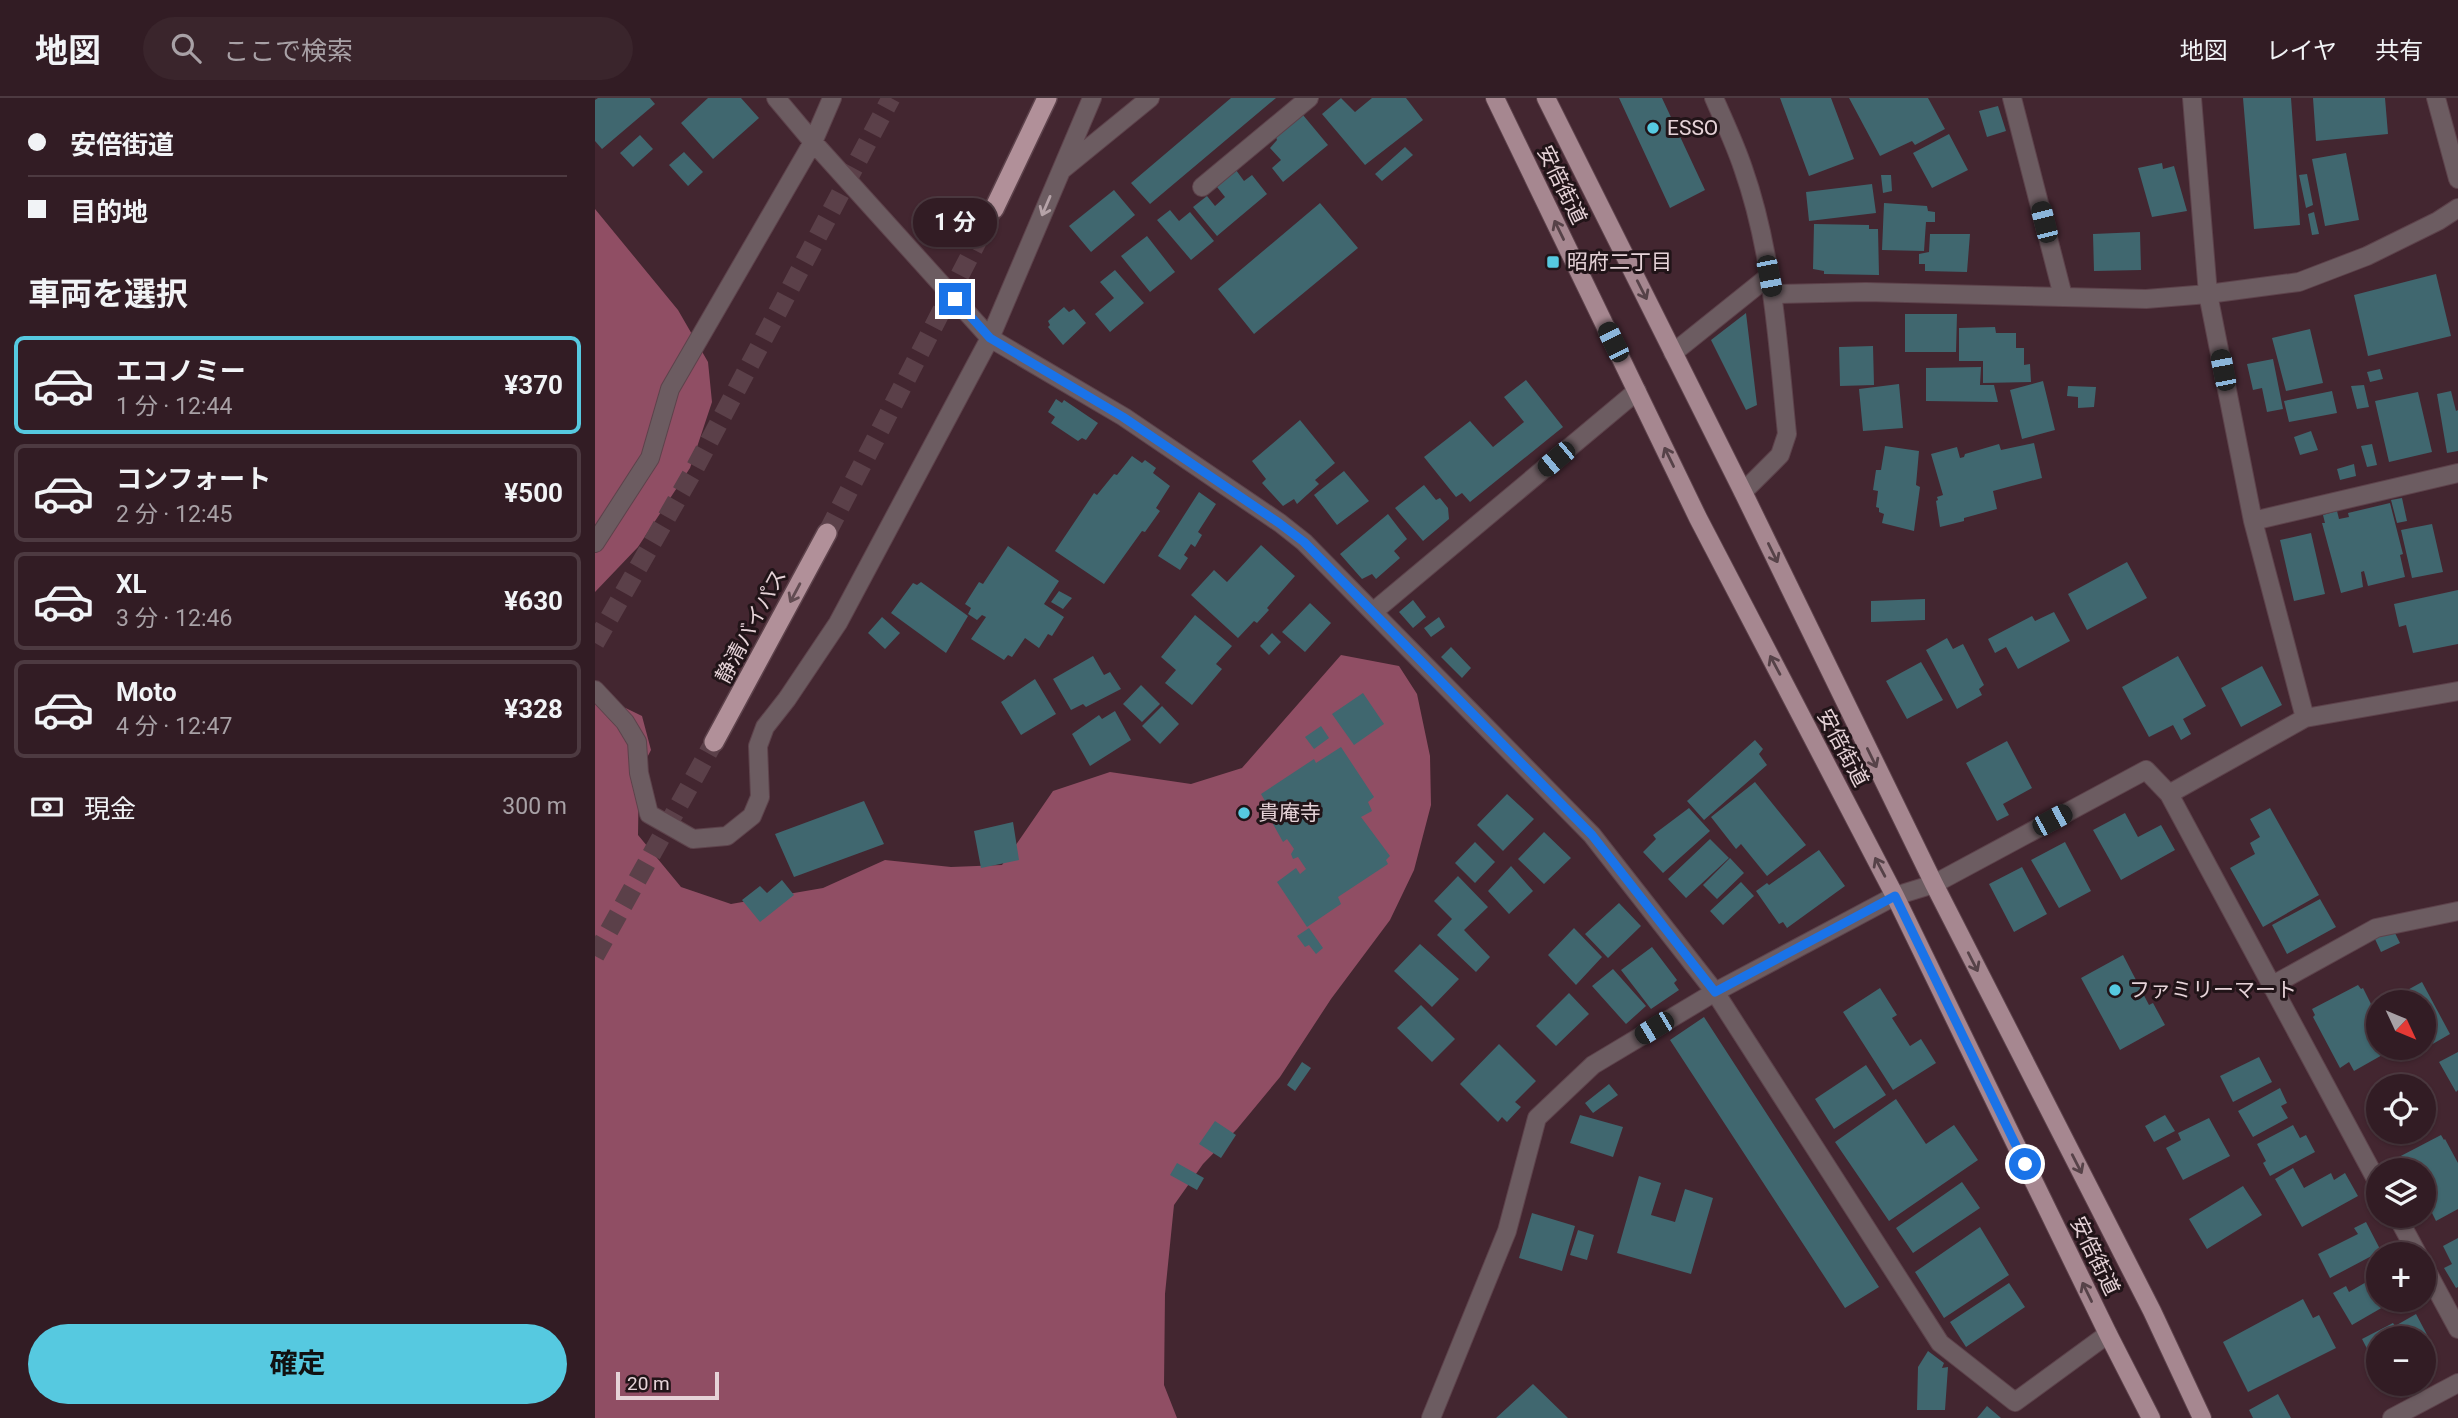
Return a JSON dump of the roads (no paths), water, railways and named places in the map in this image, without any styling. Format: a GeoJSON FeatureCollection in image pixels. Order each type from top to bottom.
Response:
{"type":"FeatureCollection","features":[{"type":"Feature","properties":{"kind":"highway"},"geometry":{"type":"LineString","coordinates":[[994,209],[1047,98]]}},
{"type":"Feature","properties":{"kind":"highway","name":"静清バイパス"},"geometry":{"type":"LineString","coordinates":[[714,742],[827,533]]}},
{"type":"Feature","properties":{"kind":"main road","name":"安倍街道"},"geometry":{"type":"LineString","coordinates":[[1495,98],[1698,518],[1895,896],[2151,1418]]}},
{"type":"Feature","properties":{"kind":"main road","name":"安倍街道"},"geometry":{"type":"LineString","coordinates":[[1546,98],[1743,492],[1934,884],[2152,1311],[2202,1418]]}},
{"type":"Feature","properties":{"kind":"street"},"geometry":{"type":"LineString","coordinates":[[776,98],[990,338],[1123,417],[1304,542],[1592,835],[1715,992],[1940,1343],[2015,1402],[2108,1334]]}},
{"type":"Feature","properties":{"kind":"street"},"geometry":{"type":"LineString","coordinates":[[595,543],[650,458],[670,389],[813,142],[832,98]]}},
{"type":"Feature","properties":{"kind":"street"},"geometry":{"type":"LineString","coordinates":[[595,690],[625,722],[637,742],[639,773],[649,814],[693,839],[727,836],[752,816],[760,797],[758,746],[765,727],[838,623],[990,338],[1092,98]]}},
{"type":"Feature","properties":{"kind":"street"},"geometry":{"type":"LineString","coordinates":[[1061,170],[1150,98]]}},
{"type":"Feature","properties":{"kind":"street"},"geometry":{"type":"LineString","coordinates":[[1202,187],[1309,98]]}},
{"type":"Feature","properties":{"kind":"street"},"geometry":{"type":"LineString","coordinates":[[1714,98],[1743,168],[1759,222],[1773,294],[1787,434],[1780,455],[1743,492]]}},
{"type":"Feature","properties":{"kind":"street"},"geometry":{"type":"LineString","coordinates":[[2012,98],[2063,296]]}},
{"type":"Feature","properties":{"kind":"street"},"geometry":{"type":"LineString","coordinates":[[2192,98],[2209,294],[2253,521],[2305,719]]}},
{"type":"Feature","properties":{"kind":"street"},"geometry":{"type":"LineString","coordinates":[[2436,98],[2458,179]]}},
{"type":"Feature","properties":{"kind":"street"},"geometry":{"type":"LineString","coordinates":[[1773,294],[1866,292],[2146,299],[2209,294],[2299,282],[2367,256],[2438,221],[2458,208]]}},
{"type":"Feature","properties":{"kind":"street"},"geometry":{"type":"LineString","coordinates":[[1673,353],[1769,276]]}},
{"type":"Feature","properties":{"kind":"street"},"geometry":{"type":"LineString","coordinates":[[1373,612],[1637,391]]}},
{"type":"Feature","properties":{"kind":"street"},"geometry":{"type":"LineString","coordinates":[[2253,521],[2458,473]]}},
{"type":"Feature","properties":{"kind":"street"},"geometry":{"type":"LineString","coordinates":[[2169,794],[2305,719],[2458,691]]}},
{"type":"Feature","properties":{"kind":"street"},"geometry":{"type":"LineString","coordinates":[[1431,1418],[1507,1231],[1537,1118],[1593,1065],[1715,992],[1895,896],[1934,884],[2146,769],[2169,794],[2366,1161]]}},
{"type":"Feature","properties":{"kind":"street"},"geometry":{"type":"LineString","coordinates":[[2271,986],[2376,928],[2458,911]]}},
{"type":"Feature","properties":{"kind":"street"},"geometry":{"type":"LineString","coordinates":[[2436,1288],[2458,1329]]}},
{"type":"Feature","properties":{"kind":"street"},"geometry":{"type":"LineString","coordinates":[[2392,1418],[2458,1383]]}},
{"type":"Feature","properties":{"kind":"tunnel"},"geometry":{"type":"LineString","coordinates":[[595,643],[695,468],[891,98]]}},
{"type":"Feature","properties":{"kind":"tunnel"},"geometry":{"type":"LineString","coordinates":[[827,533],[994,209]]}},
{"type":"Feature","properties":{"kind":"tunnel"},"geometry":{"type":"LineString","coordinates":[[595,956],[714,742]]}},
{"type":"Feature","properties":{"kind":"place","name":"ESSO"},"geometry":{"type":"Point","coordinates":[1653,128]}},
{"type":"Feature","properties":{"kind":"place","name":"昭府二丁目"},"geometry":{"type":"Point","coordinates":[1553,262]}},
{"type":"Feature","properties":{"kind":"place","name":"貴庵寺"},"geometry":{"type":"Point","coordinates":[1244,813]}},
{"type":"Feature","properties":{"kind":"place","name":"ファミリーマート"},"geometry":{"type":"Point","coordinates":[2115,990]}}]}
